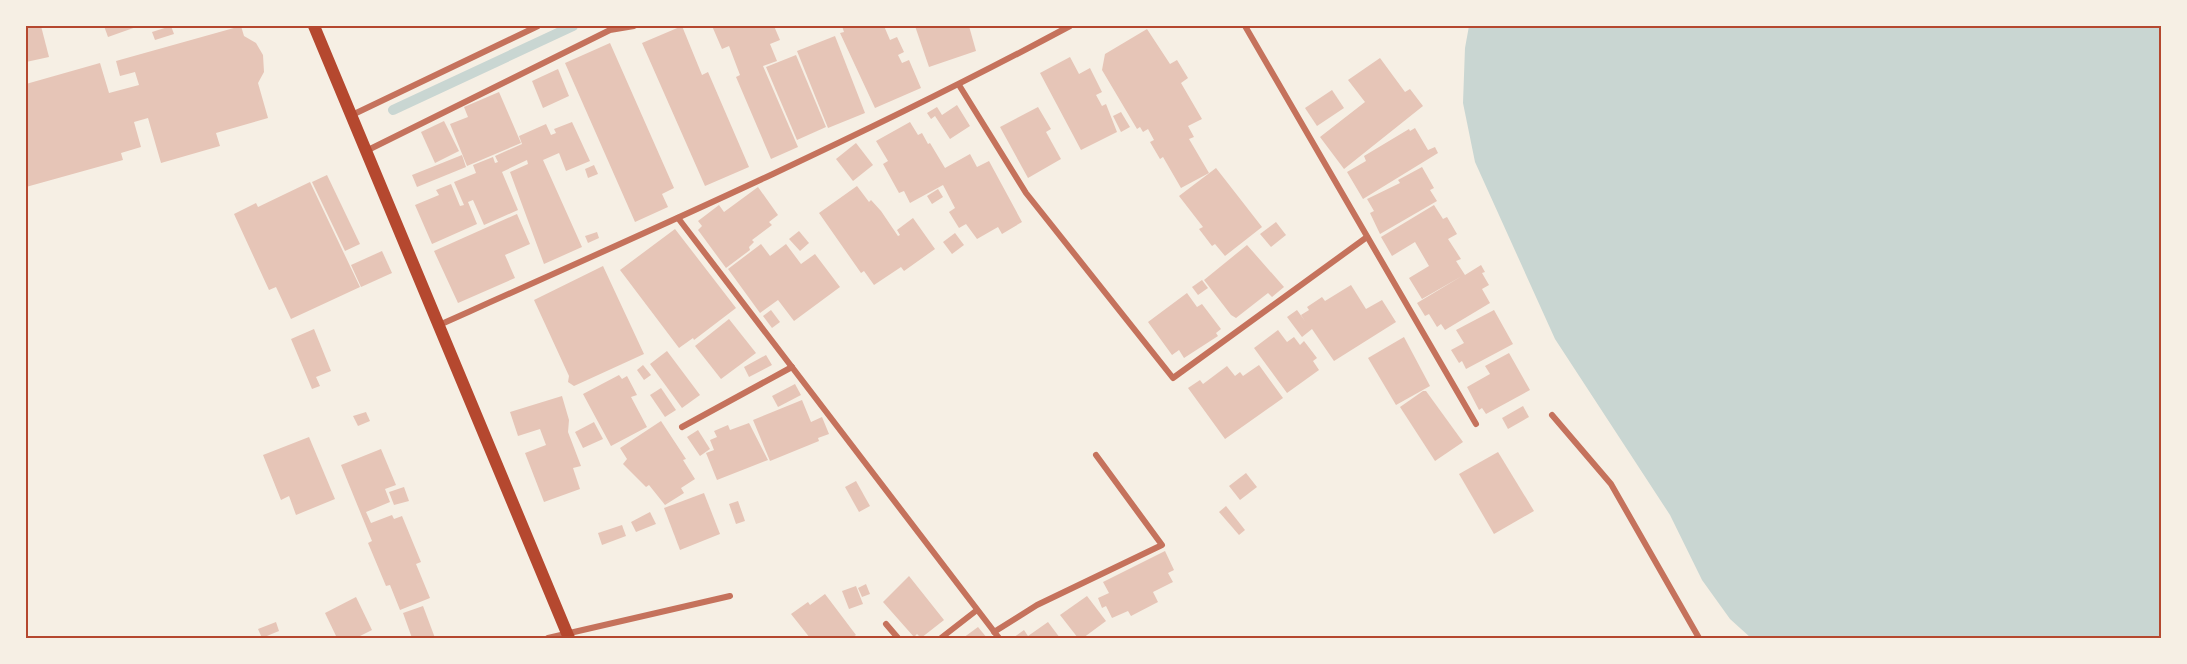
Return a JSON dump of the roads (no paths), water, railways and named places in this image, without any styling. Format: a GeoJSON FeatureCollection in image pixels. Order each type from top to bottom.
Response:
{"type":"FeatureCollection","features":[{"type":"Feature","properties":{"kind":"main road"},"geometry":{"type":"LineString","coordinates":[[314,26],[568,637]]}},
{"type":"Feature","properties":{"kind":"street"},"geometry":{"type":"LineString","coordinates":[[351,115],[538,26]]}},
{"type":"Feature","properties":{"kind":"street"},"geometry":{"type":"LineString","coordinates":[[366,151],[610,30],[634,26]]}},
{"type":"Feature","properties":{"kind":"street"},"geometry":{"type":"LineString","coordinates":[[439,325],[678,218],[958,85],[1070,26]]}},
{"type":"Feature","properties":{"kind":"street"},"geometry":{"type":"LineString","coordinates":[[1245,26],[1476,424]]}},
{"type":"Feature","properties":{"kind":"street"},"geometry":{"type":"LineString","coordinates":[[958,85],[1026,193],[1173,378],[1367,237]]}},
{"type":"Feature","properties":{"kind":"street"},"geometry":{"type":"LineString","coordinates":[[678,218],[999,639]]}},
{"type":"Feature","properties":{"kind":"street"},"geometry":{"type":"LineString","coordinates":[[682,427],[792,367]]}},
{"type":"Feature","properties":{"kind":"street"},"geometry":{"type":"LineString","coordinates":[[1552,415],[1611,484],[1699,639]]}},
{"type":"Feature","properties":{"kind":"street"},"geometry":{"type":"LineString","coordinates":[[994,632],[1037,605],[1162,545],[1096,455]]}},
{"type":"Feature","properties":{"kind":"street"},"geometry":{"type":"LineString","coordinates":[[548,639],[568,637],[730,596]]}},
{"type":"Feature","properties":{"kind":"street"},"geometry":{"type":"LineString","coordinates":[[941,639],[977,610]]}},
{"type":"Feature","properties":{"kind":"street"},"geometry":{"type":"LineString","coordinates":[[886,624],[898,639]]}},
{"type":"Feature","properties":{"kind":"waterway"},"geometry":{"type":"LineString","coordinates":[[393,110],[573,26]]}}]}
